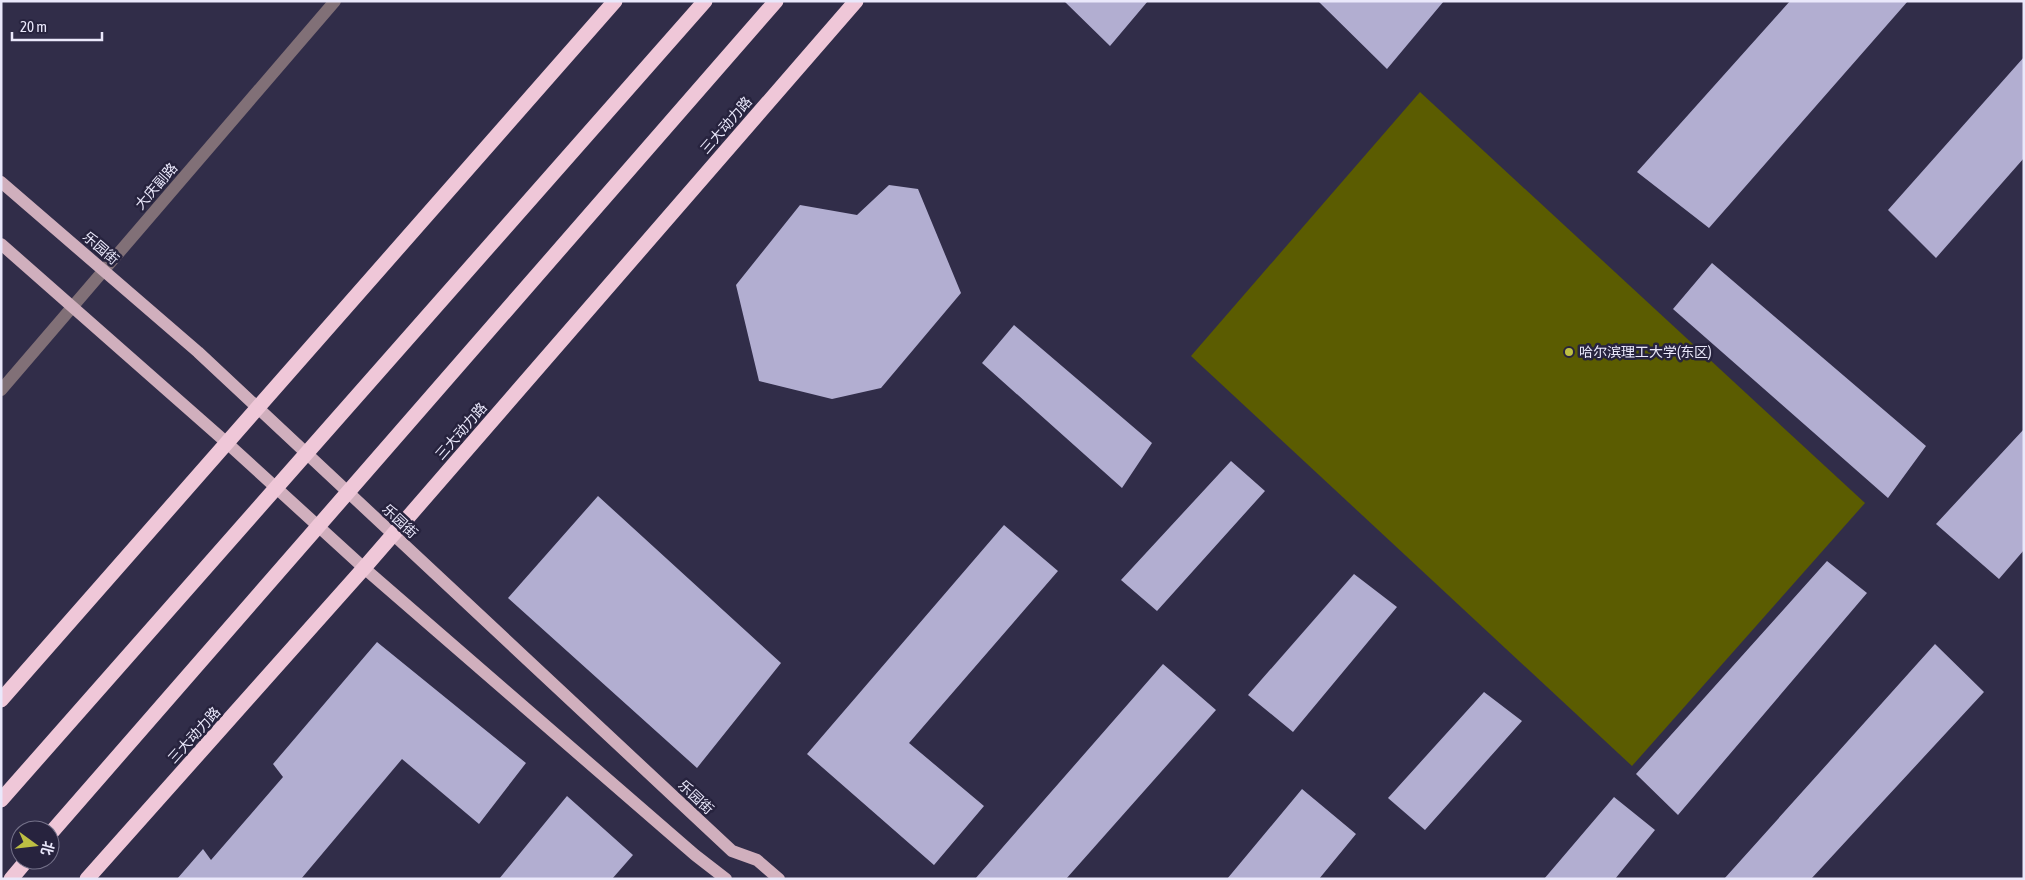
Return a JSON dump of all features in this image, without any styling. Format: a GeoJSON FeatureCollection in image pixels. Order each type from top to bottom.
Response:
{"type":"FeatureCollection","features":[{"type":"Feature","properties":{"kind":"highway"},"geometry":{"type":"LineString","coordinates":[[1,700],[615,1]]}},
{"type":"Feature","properties":{"kind":"highway"},"geometry":{"type":"LineString","coordinates":[[1,800],[704,1]]}},
{"type":"Feature","properties":{"kind":"highway"},"geometry":{"type":"LineString","coordinates":[[60,823],[776,1]]}},
{"type":"Feature","properties":{"kind":"highway","name":"三大动力路"},"geometry":{"type":"LineString","coordinates":[[87,879],[364,568],[856,1]]}},
{"type":"Feature","properties":{"kind":"main road","name":"乐园街"},"geometry":{"type":"LineString","coordinates":[[1,182],[198,352],[732,851],[757,860],[779,879]]}},
{"type":"Feature","properties":{"kind":"main road"},"geometry":{"type":"LineString","coordinates":[[1,244],[227,443],[364,568],[695,855],[726,879]]}},
{"type":"Feature","properties":{"kind":"street","name":"大庆副路"},"geometry":{"type":"LineString","coordinates":[[1,390],[335,1]]}},
{"type":"Feature","properties":{"kind":"shaded area"},"geometry":{"type":"Polygon","coordinates":[[[1420,92],[1865,503],[1632,766],[1191,356],[1420,92]]]}},
{"type":"Feature","properties":{"kind":"building"},"geometry":{"type":"Polygon","coordinates":[[[1064,1],[1148,1],[1110,46],[1064,1]]]}},
{"type":"Feature","properties":{"kind":"building"},"geometry":{"type":"Polygon","coordinates":[[[1318,1],[1444,1],[1387,69],[1318,1]]]}},
{"type":"Feature","properties":{"kind":"building"},"geometry":{"type":"Polygon","coordinates":[[[1790,1],[1908,1],[1709,228],[1637,172],[1790,1]]]}},
{"type":"Feature","properties":{"kind":"building"},"geometry":{"type":"Polygon","coordinates":[[[2024,57],[2024,158],[1936,258],[1888,210],[2024,57]]]}},
{"type":"Feature","properties":{"kind":"building"},"geometry":{"type":"Polygon","coordinates":[[[889,185],[918,189],[961,293],[881,388],[832,399],[759,381],[736,285],[800,205],[857,215],[889,185]]]}},
{"type":"Feature","properties":{"kind":"building"},"geometry":{"type":"Polygon","coordinates":[[[1712,263],[1926,446],[1888,498],[1673,309],[1712,263]]]}},
{"type":"Feature","properties":{"kind":"building"},"geometry":{"type":"Polygon","coordinates":[[[1014,325],[1152,443],[1122,488],[982,363],[1014,325]]]}},
{"type":"Feature","properties":{"kind":"building"},"geometry":{"type":"Polygon","coordinates":[[[2024,429],[2024,550],[1999,579],[1936,524],[2024,429]]]}},
{"type":"Feature","properties":{"kind":"building"},"geometry":{"type":"Polygon","coordinates":[[[1231,461],[1265,491],[1157,611],[1121,580],[1231,461]]]}},
{"type":"Feature","properties":{"kind":"building"},"geometry":{"type":"Polygon","coordinates":[[[598,496],[781,663],[697,768],[508,598],[598,496]]]}},
{"type":"Feature","properties":{"kind":"building"},"geometry":{"type":"Polygon","coordinates":[[[1004,525],[1058,571],[909,743],[984,806],[934,865],[807,754],[1004,525]]]}},
{"type":"Feature","properties":{"kind":"building"},"geometry":{"type":"Polygon","coordinates":[[[1827,561],[1867,593],[1678,815],[1636,774],[1827,561]]]}},
{"type":"Feature","properties":{"kind":"building"},"geometry":{"type":"Polygon","coordinates":[[[1354,574],[1397,607],[1293,732],[1248,695],[1354,574]]]}},
{"type":"Feature","properties":{"kind":"building"},"geometry":{"type":"Polygon","coordinates":[[[377,642],[526,763],[479,824],[402,759],[301,879],[177,879],[203,849],[211,860],[283,777],[273,764],[377,642]]]}},
{"type":"Feature","properties":{"kind":"building"},"geometry":{"type":"Polygon","coordinates":[[[1935,644],[1984,692],[1811,879],[1724,879],[1935,644]]]}},
{"type":"Feature","properties":{"kind":"building"},"geometry":{"type":"Polygon","coordinates":[[[1163,664],[1216,710],[1066,879],[975,879],[1163,664]]]}},
{"type":"Feature","properties":{"kind":"building"},"geometry":{"type":"Polygon","coordinates":[[[1484,692],[1522,721],[1425,830],[1388,798],[1484,692]]]}},
{"type":"Feature","properties":{"kind":"building"},"geometry":{"type":"Polygon","coordinates":[[[1302,789],[1356,834],[1319,879],[1227,879],[1302,789]]]}},
{"type":"Feature","properties":{"kind":"building"},"geometry":{"type":"Polygon","coordinates":[[[567,796],[633,855],[612,879],[499,879],[567,796]]]}},
{"type":"Feature","properties":{"kind":"building"},"geometry":{"type":"Polygon","coordinates":[[[1614,797],[1655,830],[1615,879],[1544,879],[1614,797]]]}},
{"type":"Feature","properties":{"kind":"place","name":"哈尔滨理工大学(东区)"},"geometry":{"type":"Point","coordinates":[1569,352]}}]}
